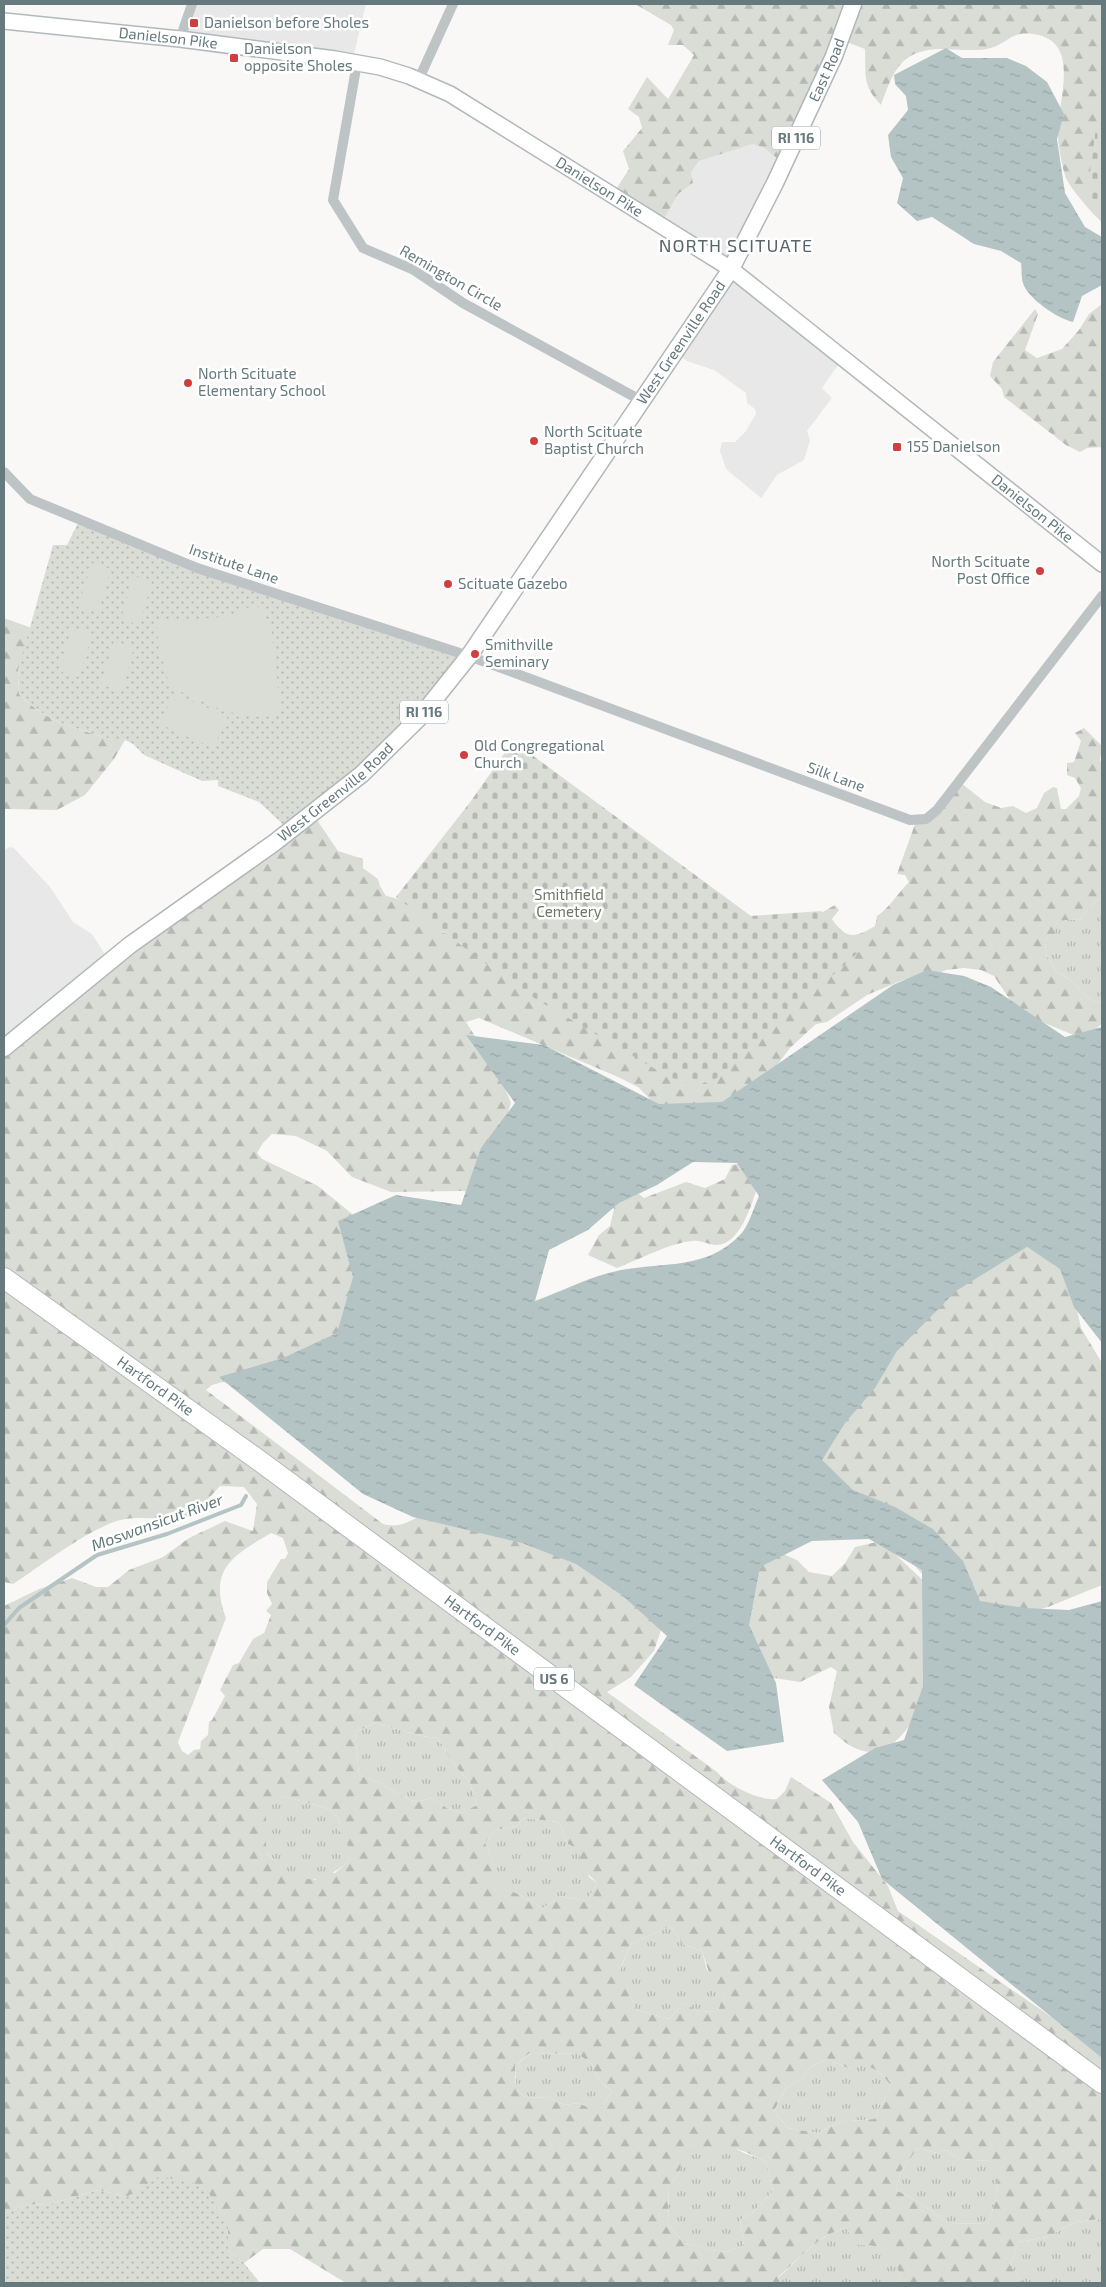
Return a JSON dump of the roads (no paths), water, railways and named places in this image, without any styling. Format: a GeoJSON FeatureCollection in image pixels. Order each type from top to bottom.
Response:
{"type":"FeatureCollection","features":[{"type":"Feature","properties":{"kind":"highway","name":"Hartford Pike"},"geometry":{"type":"LineString","coordinates":[[4,1278],[265,1465],[1102,2083]]}},
{"type":"Feature","properties":{"kind":"main road","name":"East Road"},"geometry":{"type":"LineString","coordinates":[[731,269],[775,183],[834,56],[853,4]]}},
{"type":"Feature","properties":{"kind":"main road","name":"Danielson Pike"},"geometry":{"type":"LineString","coordinates":[[4,21],[180,39],[357,62],[380,67],[450,94],[731,269],[1102,564]]}},
{"type":"Feature","properties":{"kind":"main road","name":"West Greenville Road"},"geometry":{"type":"LineString","coordinates":[[4,1048],[130,945],[274,843],[362,774],[421,716],[469,656],[731,269]]}},
{"type":"Feature","properties":{"kind":"street"},"geometry":{"type":"LineString","coordinates":[[180,39],[192,4]]}},
{"type":"Feature","properties":{"kind":"street"},"geometry":{"type":"LineString","coordinates":[[418,81],[453,4]]}},
{"type":"Feature","properties":{"kind":"street","name":"Remington Circle"},"geometry":{"type":"LineString","coordinates":[[357,62],[333,200],[363,248],[414,270],[463,303],[642,401]]}},
{"type":"Feature","properties":{"kind":"street","name":"Institute Lane"},"geometry":{"type":"LineString","coordinates":[[4,472],[30,500],[196,568],[469,656]]}},
{"type":"Feature","properties":{"kind":"street","name":"Silk Lane"},"geometry":{"type":"LineString","coordinates":[[469,656],[891,813],[918,820],[926,819],[937,810],[1102,596]]}},
{"type":"Feature","properties":{"kind":"water"},"geometry":{"type":"Polygon","coordinates":[[[946,48],[962,58],[1007,58],[1026,66],[1047,82],[1064,114],[1057,139],[1065,193],[1085,227],[1102,237],[1102,285],[1082,296],[1073,322],[1059,317],[1030,295],[1023,283],[1021,263],[1001,251],[974,244],[932,217],[917,221],[897,203],[903,178],[891,157],[888,135],[908,110],[906,96],[895,84],[894,75],[946,48]]]}},
{"type":"Feature","properties":{"kind":"water"},"geometry":{"type":"Polygon","coordinates":[[[927,970],[964,976],[991,987],[1065,1037],[1102,1027],[1102,1343],[1074,1307],[1060,1269],[1027,1247],[956,1291],[897,1351],[875,1388],[845,1423],[822,1460],[853,1490],[895,1507],[933,1529],[963,1561],[980,1601],[1025,1608],[1069,1610],[1102,1601],[1102,2058],[882,1879],[858,1822],[822,1780],[875,1748],[904,1740],[923,1686],[922,1570],[869,1539],[812,1541],[760,1567],[749,1625],[776,1683],[784,1742],[727,1751],[634,1685],[667,1636],[623,1596],[576,1564],[522,1543],[413,1517],[363,1494],[219,1377],[283,1358],[337,1333],[353,1277],[338,1221],[396,1195],[461,1205],[481,1148],[515,1103],[466,1035],[544,1045],[659,1104],[722,1102],[893,985],[927,970]],[[693,1162],[657,1185],[619,1203],[588,1230],[549,1250],[535,1301],[610,1273],[700,1259],[728,1246],[744,1230],[759,1196],[737,1163],[693,1162]]]}},
{"type":"Feature","properties":{"kind":"waterway","name":"Moswansicut River"},"geometry":{"type":"LineString","coordinates":[[4,1625],[19,1608],[97,1555],[167,1534],[241,1505],[246,1496]]}},
{"type":"Feature","properties":{"kind":"place","name":"Danielson before Sholes"},"geometry":{"type":"Point","coordinates":[194,23]}},
{"type":"Feature","properties":{"kind":"place","name":"Danielson opposite Sholes"},"geometry":{"type":"Point","coordinates":[234,58]}},
{"type":"Feature","properties":{"kind":"place","name":"North Scituate Elementary School"},"geometry":{"type":"Point","coordinates":[188,383]}},
{"type":"Feature","properties":{"kind":"place","name":"North Scituate Baptist Church"},"geometry":{"type":"Point","coordinates":[534,441]}},
{"type":"Feature","properties":{"kind":"place","name":"155 Danielson"},"geometry":{"type":"Point","coordinates":[897,447]}},
{"type":"Feature","properties":{"kind":"place","name":"North Scituate Post Office"},"geometry":{"type":"Point","coordinates":[1040,571]}},
{"type":"Feature","properties":{"kind":"place","name":"Scituate Gazebo"},"geometry":{"type":"Point","coordinates":[448,584]}},
{"type":"Feature","properties":{"kind":"place","name":"Smithville Seminary"},"geometry":{"type":"Point","coordinates":[475,654]}},
{"type":"Feature","properties":{"kind":"place","name":"Old Congregational Church"},"geometry":{"type":"Point","coordinates":[464,755]}},
{"type":"Feature","properties":{"kind":"district","name":"NORTH SCITUATE"},"geometry":{"type":"Point","coordinates":[736,246]}},
{"type":"Feature","properties":{"kind":"park label","name":"Smithfield Cemetery"},"geometry":{"type":"Point","coordinates":[569,904]}}]}
